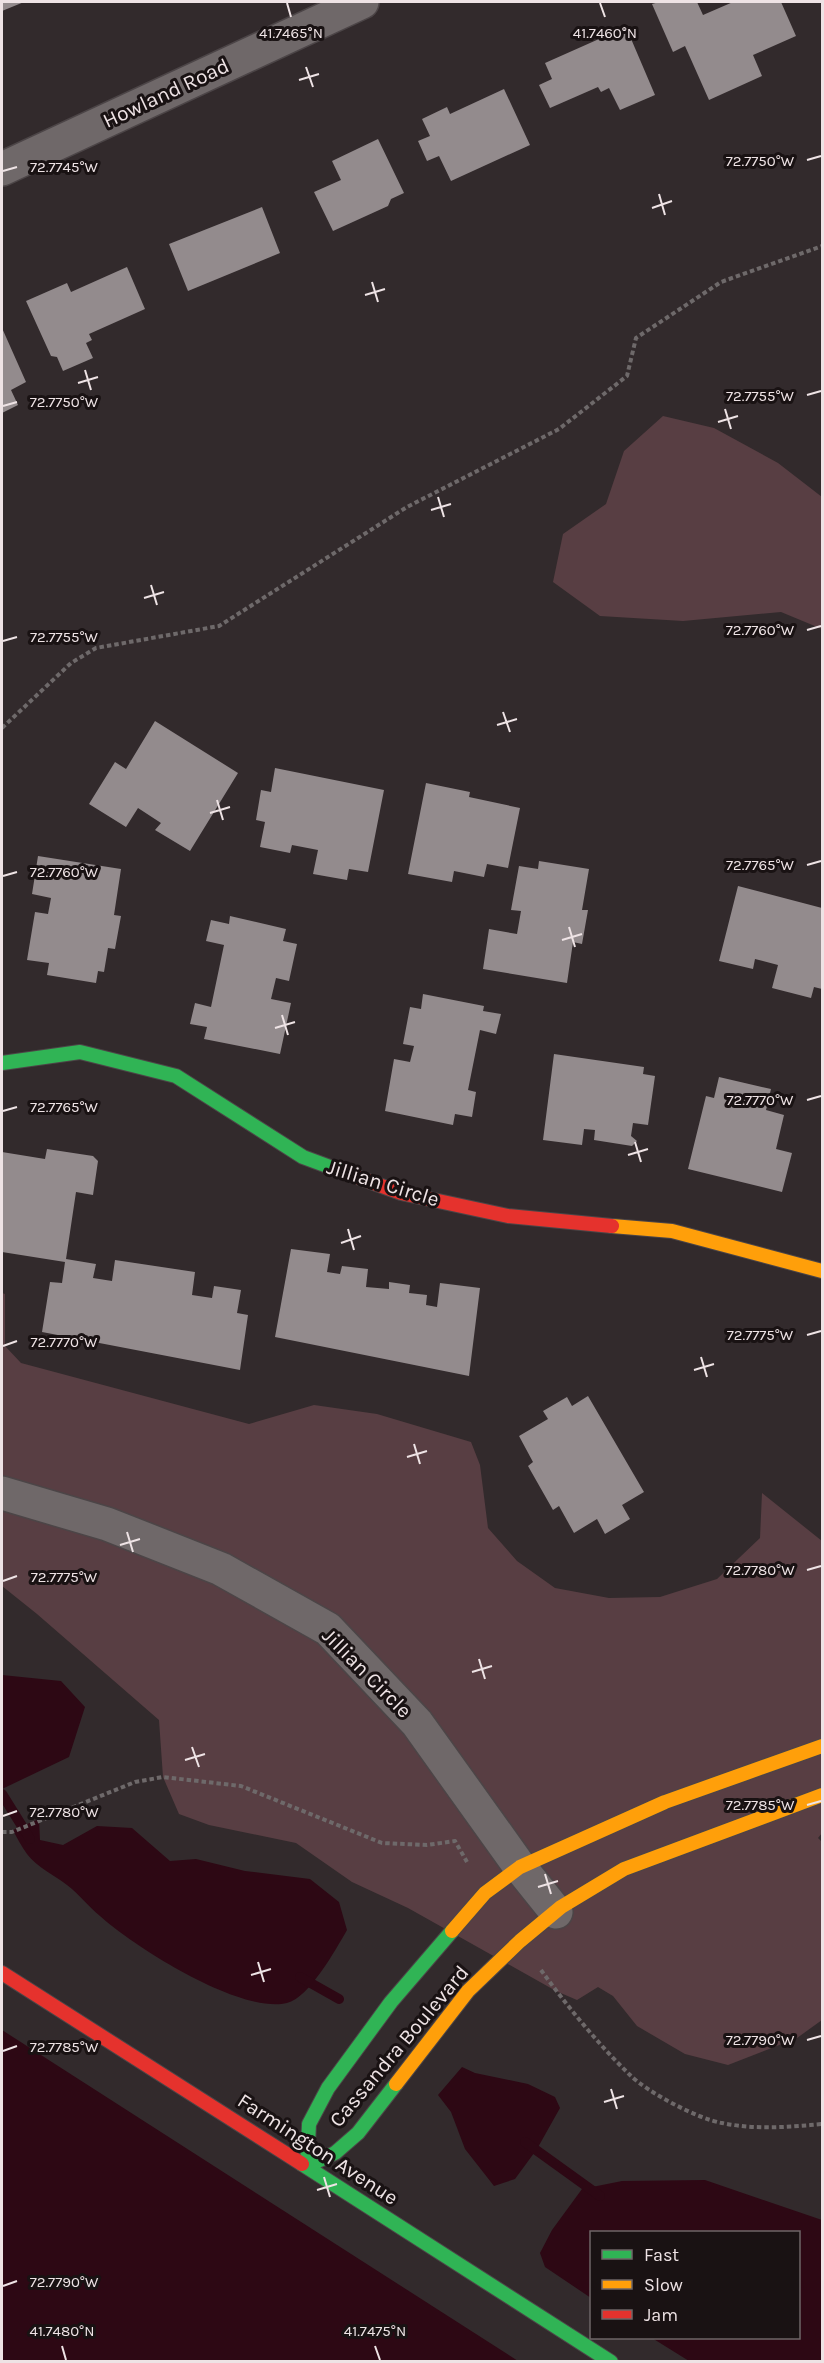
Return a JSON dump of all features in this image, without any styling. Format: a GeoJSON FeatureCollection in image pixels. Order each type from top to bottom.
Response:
{"type":"FeatureCollection","features":[{"type":"Feature","properties":{"kind":"street","name":"Howland Road"},"geometry":{"type":"LineString","coordinates":[[2,169],[362,2]]}},
{"type":"Feature","properties":{"kind":"street","name":"Jillian Circle"},"geometry":{"type":"LineString","coordinates":[[2,1063],[80,1052],[176,1076],[303,1157],[401,1193],[508,1216],[672,1232],[822,1271]]}},
{"type":"Feature","properties":{"kind":"street","name":"Jillian Circle"},"geometry":{"type":"LineString","coordinates":[[2,1493],[107,1524],[221,1569],[328,1629],[417,1723],[519,1867],[556,1912]]}},
{"type":"Feature","properties":{"kind":"street","name":"Cassandra Boulevard"},"geometry":{"type":"LineString","coordinates":[[822,1746],[665,1802],[519,1867],[485,1893],[391,2002],[328,2088],[309,2124],[307,2166],[335,2153],[358,2133],[468,1991],[520,1941],[556,1912],[624,1869],[822,1795]]}},
{"type":"Feature","properties":{"kind":"street","name":"Farmington Avenue"},"geometry":{"type":"LineString","coordinates":[[2,1974],[611,2361]]}},
{"type":"Feature","properties":{"kind":"path"},"geometry":{"type":"LineString","coordinates":[[2,728],[71,663],[96,648],[219,626],[407,507],[559,429],[627,376],[636,338],[721,282],[822,246]]}},
{"type":"Feature","properties":{"kind":"path"},"geometry":{"type":"LineString","coordinates":[[2,1832],[12,1832],[41,1820]]}},
{"type":"Feature","properties":{"kind":"shaded area"},"geometry":{"type":"Polygon","coordinates":[[[663,416],[714,428],[778,463],[822,497],[822,629],[781,612],[683,621],[600,616],[553,582],[563,534],[606,504],[624,451],[663,416]]]}},
{"type":"Feature","properties":{"kind":"shaded area"},"geometry":{"type":"Polygon","coordinates":[[[2,1293],[5,1294],[5,1346],[21,1363],[249,1424],[314,1405],[377,1414],[471,1442],[480,1465],[488,1528],[517,1561],[555,1588],[609,1598],[660,1597],[717,1579],[760,1538],[762,1493],[822,1541],[822,1833],[818,1838],[822,1842],[822,2020],[797,2038],[728,2065],[685,2054],[637,2026],[613,1996],[598,1987],[577,2000],[556,1991],[408,1908],[352,1882],[296,1843],[209,1825],[179,1814],[163,1777],[159,1720],[2,1586],[2,1293]]]}},
{"type":"Feature","properties":{"kind":"shaded area"},"geometry":{"type":"Polygon","coordinates":[[[2,1675],[61,1681],[85,1707],[69,1757],[2,1789],[2,1675]]]}},
{"type":"Feature","properties":{"kind":"shaded area"},"geometry":{"type":"Polygon","coordinates":[[[39,1819],[40,1840],[63,1845],[97,1826],[132,1828],[170,1861],[196,1859],[245,1871],[310,1879],[339,1902],[347,1930],[313,1983],[295,1999],[287,2003],[267,2004],[243,1999],[189,1976],[138,1945],[100,1916],[76,1892],[31,1859],[13,1830],[39,1819]]]}},
{"type":"Feature","properties":{"kind":"shaded area"},"geometry":{"type":"Polygon","coordinates":[[[2,2030],[518,2361],[2,2361],[2,2030]]]}},
{"type":"Feature","properties":{"kind":"shaded area"},"geometry":{"type":"Polygon","coordinates":[[[462,2067],[475,2073],[528,2084],[555,2097],[560,2108],[537,2149],[515,2179],[494,2186],[465,2149],[451,2112],[438,2095],[462,2067]]]}},
{"type":"Feature","properties":{"kind":"shaded area"},"geometry":{"type":"Polygon","coordinates":[[[705,2180],[822,2220],[822,2361],[689,2361],[654,2339],[800,2339],[800,2231],[590,2231],[590,2297],[545,2267],[540,2253],[552,2230],[582,2189],[622,2181],[705,2180]]]}},
{"type":"Feature","properties":{"kind":"building"},"geometry":{"type":"Polygon","coordinates":[[[2,2],[24,2],[2,11],[2,2]]]}},
{"type":"Feature","properties":{"kind":"building"},"geometry":{"type":"Polygon","coordinates":[[[697,2],[703,15],[733,2],[781,2],[796,36],[753,55],[762,76],[709,100],[685,46],[673,52],[652,4],[697,2]]]}},
{"type":"Feature","properties":{"kind":"building"},"geometry":{"type":"Polygon","coordinates":[[[626,27],[655,95],[620,110],[609,88],[601,92],[598,87],[550,108],[539,85],[552,79],[545,63],[626,27]]]}},
{"type":"Feature","properties":{"kind":"building"},"geometry":{"type":"Polygon","coordinates":[[[504,89],[530,145],[451,181],[439,156],[427,161],[418,141],[430,136],[422,119],[447,107],[450,114],[504,89]]]}},
{"type":"Feature","properties":{"kind":"building"},"geometry":{"type":"Polygon","coordinates":[[[378,139],[404,193],[391,199],[388,206],[333,231],[314,192],[341,180],[332,161],[378,139]]]}},
{"type":"Feature","properties":{"kind":"building"},"geometry":{"type":"Polygon","coordinates":[[[262,207],[280,253],[188,291],[169,244],[262,207]]]}},
{"type":"Feature","properties":{"kind":"building"},"geometry":{"type":"Polygon","coordinates":[[[127,267],[145,309],[89,334],[92,340],[86,343],[93,358],[63,371],[57,357],[51,356],[26,301],[67,283],[71,292],[127,267]]]}},
{"type":"Feature","properties":{"kind":"building"},"geometry":{"type":"Polygon","coordinates":[[[2,328],[26,382],[11,390],[18,405],[2,413],[2,328]]]}},
{"type":"Feature","properties":{"kind":"building"},"geometry":{"type":"Polygon","coordinates":[[[155,721],[238,773],[190,851],[155,830],[161,823],[138,808],[126,827],[89,804],[115,762],[126,769],[155,721]]]}},
{"type":"Feature","properties":{"kind":"building"},"geometry":{"type":"Polygon","coordinates":[[[275,768],[384,790],[368,872],[349,869],[347,880],[313,874],[318,850],[292,845],[290,853],[260,847],[265,822],[256,820],[261,790],[271,792],[275,768]]]}},
{"type":"Feature","properties":{"kind":"building"},"geometry":{"type":"Polygon","coordinates":[[[426,783],[470,792],[469,797],[520,808],[508,868],[487,864],[484,877],[454,871],[452,882],[408,874],[426,783]]]}},
{"type":"Feature","properties":{"kind":"building"},"geometry":{"type":"Polygon","coordinates":[[[38,856],[121,869],[114,915],[121,916],[115,949],[108,948],[104,972],[98,971],[96,983],[47,975],[49,963],[27,960],[35,912],[48,914],[51,898],[32,894],[38,856]]]}},
{"type":"Feature","properties":{"kind":"building"},"geometry":{"type":"Polygon","coordinates":[[[539,861],[589,869],[582,910],[588,910],[582,944],[573,942],[567,983],[483,969],[489,929],[517,934],[521,911],[511,910],[519,866],[538,869],[539,861]]]}},
{"type":"Feature","properties":{"kind":"building"},"geometry":{"type":"Polygon","coordinates":[[[738,886],[822,908],[822,989],[814,987],[811,998],[772,988],[778,965],[755,959],[753,969],[719,961],[738,886]]]}},
{"type":"Feature","properties":{"kind":"building"},"geometry":{"type":"Polygon","coordinates":[[[230,916],[286,929],[283,941],[297,944],[289,981],[276,978],[271,999],[291,1003],[280,1054],[204,1039],[207,1027],[190,1024],[195,1003],[211,1007],[224,945],[206,941],[211,920],[229,924],[230,916]]]}},
{"type":"Feature","properties":{"kind":"building"},"geometry":{"type":"Polygon","coordinates":[[[423,994],[484,1006],[483,1011],[501,1014],[496,1034],[480,1030],[468,1090],[476,1092],[472,1117],[455,1114],[453,1125],[385,1111],[394,1059],[410,1062],[414,1046],[403,1044],[410,1007],[421,1009],[423,994]]]}},
{"type":"Feature","properties":{"kind":"building"},"geometry":{"type":"Polygon","coordinates":[[[554,1054],[644,1067],[643,1074],[655,1076],[648,1125],[633,1123],[631,1136],[637,1141],[632,1146],[594,1140],[595,1130],[584,1129],[582,1145],[543,1140],[554,1054]]]}},
{"type":"Feature","properties":{"kind":"building"},"geometry":{"type":"Polygon","coordinates":[[[719,1077],[771,1089],[766,1110],[784,1115],[776,1149],[792,1153],[782,1192],[688,1169],[706,1096],[714,1098],[719,1077]]]}},
{"type":"Feature","properties":{"kind":"building"},"geometry":{"type":"Polygon","coordinates":[[[47,1149],[93,1156],[98,1161],[93,1195],[76,1192],[66,1259],[96,1264],[93,1278],[112,1281],[115,1260],[195,1272],[192,1295],[212,1298],[214,1286],[241,1290],[237,1313],[248,1315],[240,1370],[42,1332],[50,1282],[62,1283],[65,1262],[2,1252],[2,1152],[45,1159],[47,1149]]]}},
{"type":"Feature","properties":{"kind":"building"},"geometry":{"type":"Polygon","coordinates":[[[291,1249],[330,1254],[327,1272],[340,1274],[342,1266],[368,1269],[366,1287],[389,1289],[389,1282],[410,1285],[409,1293],[427,1295],[426,1305],[437,1307],[440,1283],[480,1288],[469,1376],[275,1337],[291,1249]]]}},
{"type":"Feature","properties":{"kind":"building"},"geometry":{"type":"Polygon","coordinates":[[[588,1396],[644,1492],[622,1505],[630,1519],[605,1534],[597,1519],[574,1533],[559,1506],[553,1510],[528,1466],[533,1462],[519,1436],[548,1419],[543,1411],[567,1397],[572,1406],[588,1396]]]}},
{"type":"Feature","properties":{"kind":"waterway"},"geometry":{"type":"LineString","coordinates":[[2,1794],[30,1839]]}},
{"type":"Feature","properties":{"kind":"waterway"},"geometry":{"type":"LineString","coordinates":[[300,1977],[339,1999]]}},
{"type":"Feature","properties":{"kind":"waterway"},"geometry":{"type":"LineString","coordinates":[[525,2142],[600,2196]]}},
{"type":"Feature","properties":{"kind":"traffic: fast"},"geometry":{"type":"LineString","coordinates":[[2,1063],[80,1052],[176,1076],[303,1157],[357,1177]]}},
{"type":"Feature","properties":{"kind":"traffic: fast"},"geometry":{"type":"LineString","coordinates":[[396,2084],[358,2133],[335,2153],[307,2166],[309,2124],[328,2088],[391,2002],[452,1931]]}},
{"type":"Feature","properties":{"kind":"traffic: fast"},"geometry":{"type":"LineString","coordinates":[[302,2164],[611,2362]]}},
{"type":"Feature","properties":{"kind":"traffic: slow"},"geometry":{"type":"LineString","coordinates":[[612,1226],[672,1231],[822,1271]]}},
{"type":"Feature","properties":{"kind":"traffic: slow"},"geometry":{"type":"LineString","coordinates":[[452,1931],[485,1893],[520,1867],[665,1802],[822,1746]]}},
{"type":"Feature","properties":{"kind":"traffic: slow"},"geometry":{"type":"LineString","coordinates":[[396,2084],[468,1991],[520,1941],[561,1907],[624,1869],[822,1795]]}},
{"type":"Feature","properties":{"kind":"traffic: jam"},"geometry":{"type":"LineString","coordinates":[[357,1177],[401,1193],[508,1216],[612,1226]]}},
{"type":"Feature","properties":{"kind":"traffic: jam"},"geometry":{"type":"LineString","coordinates":[[2,1973],[302,2164]]}}]}
